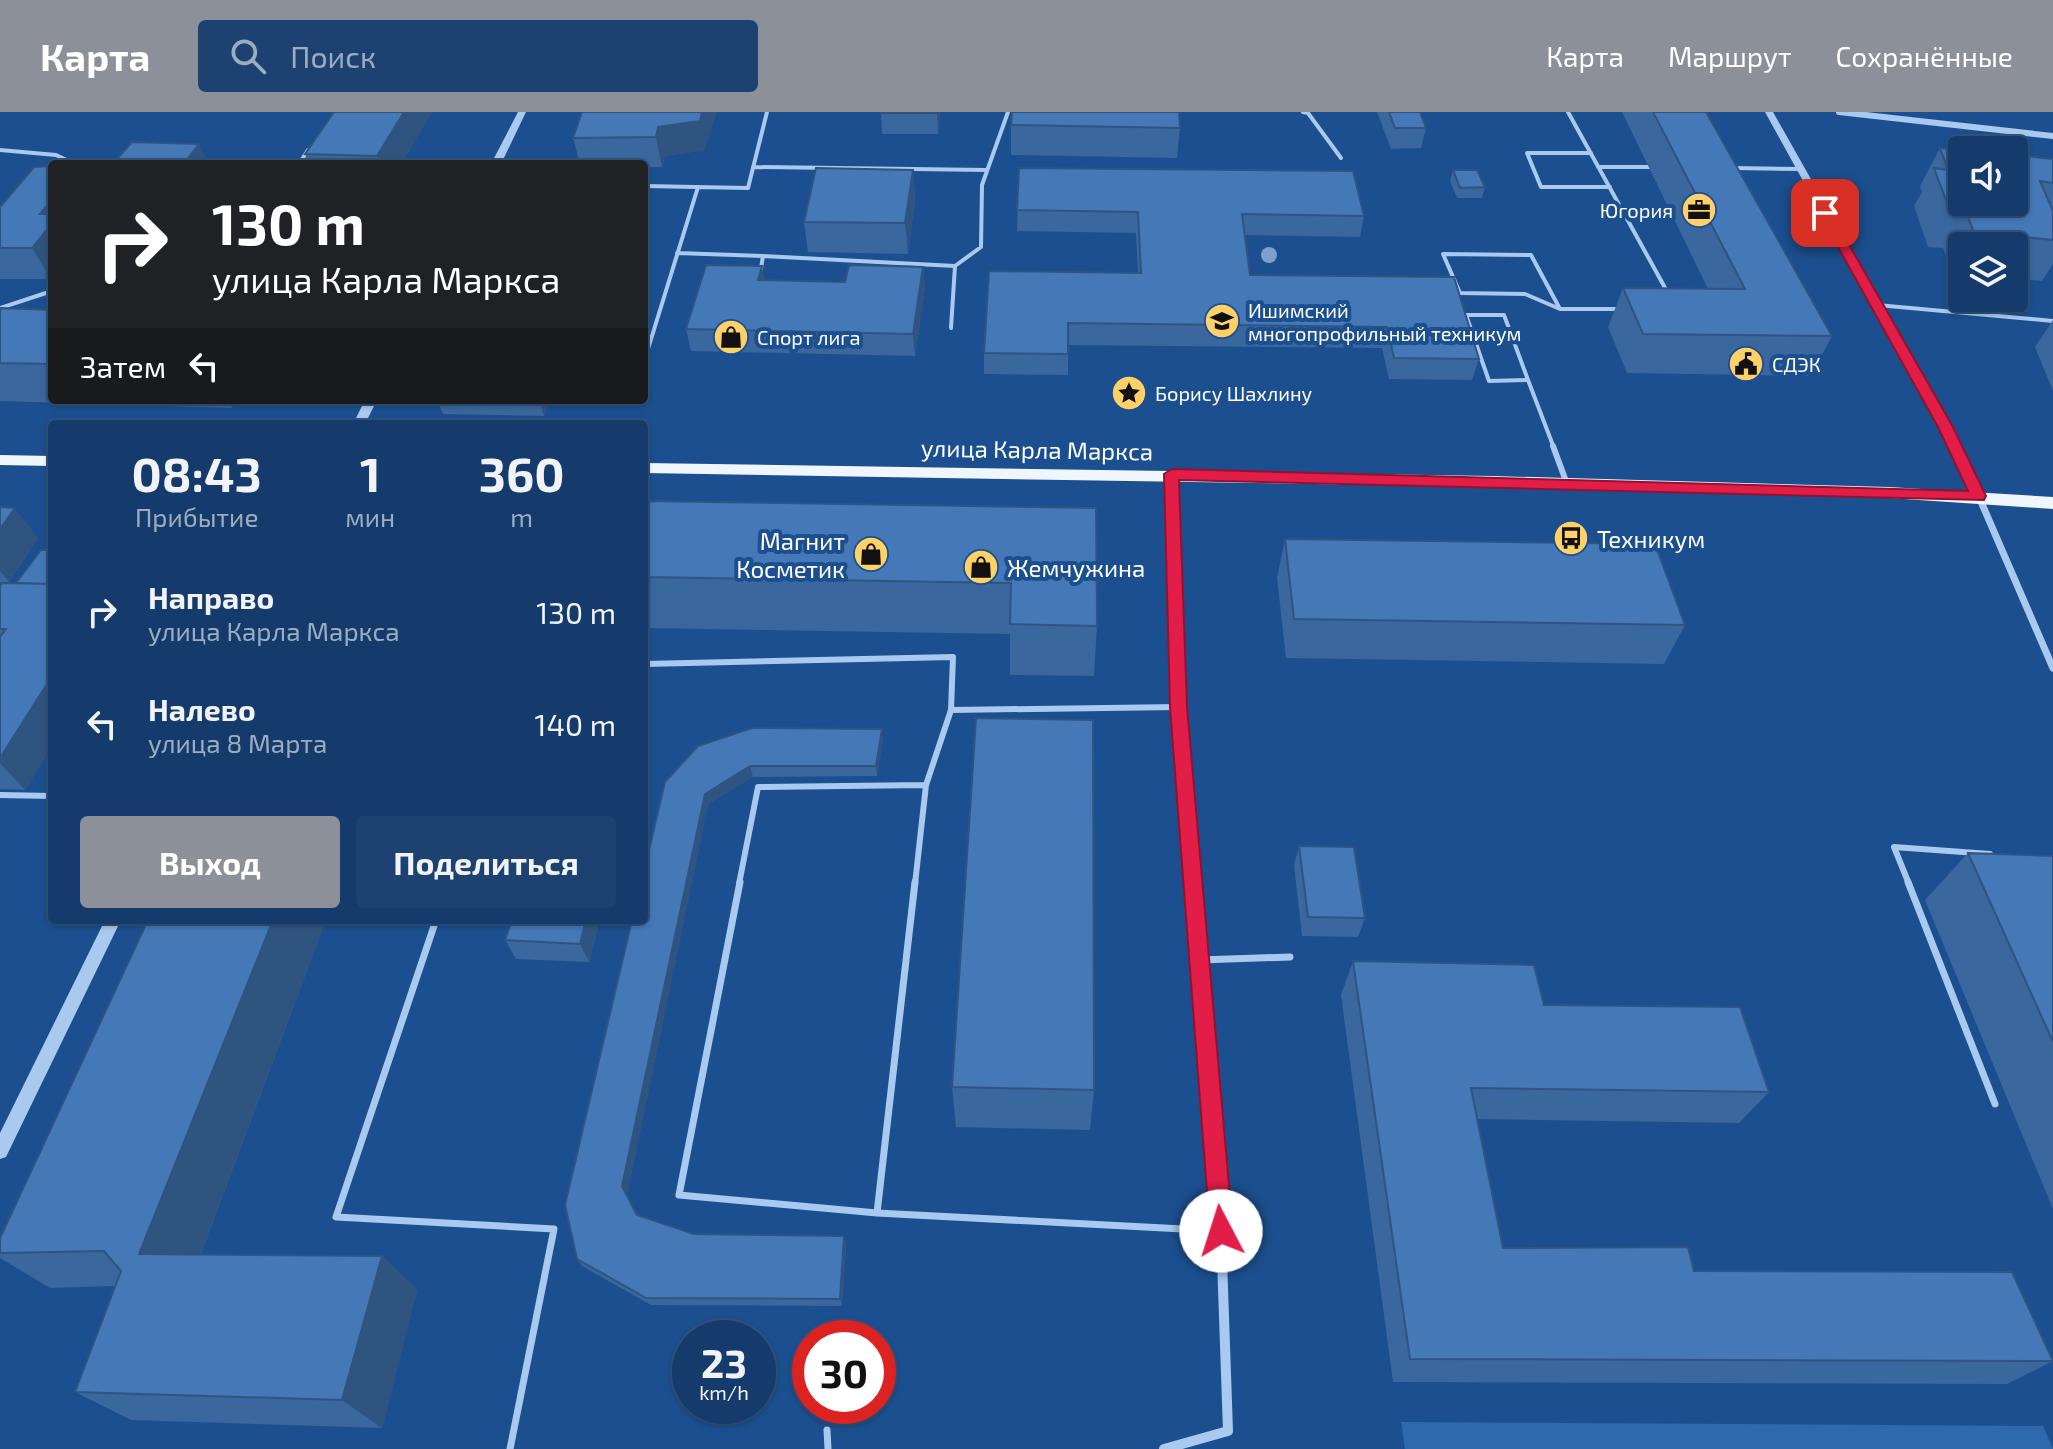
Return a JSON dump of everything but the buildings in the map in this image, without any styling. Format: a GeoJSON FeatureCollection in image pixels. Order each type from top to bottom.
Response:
{"type":"FeatureCollection","features":[{"type":"Feature","properties":{"kind":"main road"},"geometry":{"type":"LineString","coordinates":[[0,460],[48,461]]}},
{"type":"Feature","properties":{"kind":"main road","name":"улица Карла Маркса"},"geometry":{"type":"LineString","coordinates":[[648,468],[1172,474],[1979,496],[2053,503]]}},
{"type":"Feature","properties":{"kind":"street"},"geometry":{"type":"LineString","coordinates":[[498,160],[522,112]]}},
{"type":"Feature","properties":{"kind":"street"},"geometry":{"type":"LineString","coordinates":[[1769,112],[1945,427],[1979,496],[2053,668]]}},
{"type":"Feature","properties":{"kind":"street"},"geometry":{"type":"LineString","coordinates":[[1839,112],[2053,136]]}},
{"type":"Feature","properties":{"kind":"street"},"geometry":{"type":"LineString","coordinates":[[1164,1449],[1228,1431],[1221,1231],[1178,707],[1172,474]]}},
{"type":"Feature","properties":{"kind":"street"},"geometry":{"type":"LineString","coordinates":[[0,1151],[111,924]]}},
{"type":"Feature","properties":{"kind":"lane"},"geometry":{"type":"LineString","coordinates":[[648,186],[748,188],[767,112]]}},
{"type":"Feature","properties":{"kind":"lane"},"geometry":{"type":"LineString","coordinates":[[677,253],[955,266],[981,247],[982,185],[1008,112]]}},
{"type":"Feature","properties":{"kind":"lane"},"geometry":{"type":"LineString","coordinates":[[1303,112],[1308,113],[1341,158]]}},
{"type":"Feature","properties":{"kind":"lane"},"geometry":{"type":"LineString","coordinates":[[1568,112],[1670,296]]}},
{"type":"Feature","properties":{"kind":"lane"},"geometry":{"type":"LineString","coordinates":[[302,160],[317,138]]}},
{"type":"Feature","properties":{"kind":"lane"},"geometry":{"type":"LineString","coordinates":[[0,150],[56,155],[67,160]]}},
{"type":"Feature","properties":{"kind":"lane"},"geometry":{"type":"LineString","coordinates":[[1591,153],[1527,153],[1541,187],[1610,187]]}},
{"type":"Feature","properties":{"kind":"lane"},"geometry":{"type":"LineString","coordinates":[[753,167],[987,170]]}},
{"type":"Feature","properties":{"kind":"lane"},"geometry":{"type":"LineString","coordinates":[[1598,167],[1649,167]]}},
{"type":"Feature","properties":{"kind":"lane"},"geometry":{"type":"LineString","coordinates":[[1729,168],[1800,169]]}},
{"type":"Feature","properties":{"kind":"lane"},"geometry":{"type":"LineString","coordinates":[[648,349],[698,187]]}},
{"type":"Feature","properties":{"kind":"lane"},"geometry":{"type":"LineString","coordinates":[[1560,309],[1531,255],[1443,254],[1460,293],[1525,294],[1560,309],[1633,309]]}},
{"type":"Feature","properties":{"kind":"lane"},"geometry":{"type":"LineString","coordinates":[[758,282],[763,256]]}},
{"type":"Feature","properties":{"kind":"lane"},"geometry":{"type":"LineString","coordinates":[[951,328],[955,266]]}},
{"type":"Feature","properties":{"kind":"lane"},"geometry":{"type":"LineString","coordinates":[[0,308],[48,292]]}},
{"type":"Feature","properties":{"kind":"lane"},"geometry":{"type":"LineString","coordinates":[[1877,305],[2053,321]]}},
{"type":"Feature","properties":{"kind":"lane"},"geometry":{"type":"LineString","coordinates":[[1529,380],[1489,381],[1466,315],[1504,315],[1529,380],[1567,484]]}},
{"type":"Feature","properties":{"kind":"lane"},"geometry":{"type":"LineString","coordinates":[[648,664],[953,657],[951,710],[926,785],[877,1213]]}},
{"type":"Feature","properties":{"kind":"lane"},"geometry":{"type":"LineString","coordinates":[[951,710],[1178,707]]}},
{"type":"Feature","properties":{"kind":"lane"},"geometry":{"type":"LineString","coordinates":[[926,785],[758,787],[679,1195],[877,1213],[1221,1231]]}},
{"type":"Feature","properties":{"kind":"lane"},"geometry":{"type":"LineString","coordinates":[[0,795],[48,796]]}},
{"type":"Feature","properties":{"kind":"lane"},"geometry":{"type":"LineString","coordinates":[[1995,1104],[1894,847],[2005,855]]}},
{"type":"Feature","properties":{"kind":"lane"},"geometry":{"type":"LineString","coordinates":[[435,924],[336,1217],[554,1229],[510,1449]]}},
{"type":"Feature","properties":{"kind":"lane"},"geometry":{"type":"LineString","coordinates":[[1199,960],[1290,957]]}},
{"type":"Feature","properties":{"kind":"lane"},"geometry":{"type":"LineString","coordinates":[[827,1430],[828,1449]]}},
{"type":"Feature","properties":{"kind":"shaded area"},"geometry":{"type":"Polygon","coordinates":[[[1401,1422],[2043,1426],[2053,1449],[1405,1449],[1401,1422]]]}},
{"type":"Feature","properties":{"kind":"place","name":"Югория"},"geometry":{"type":"Point","coordinates":[1699,210]}},
{"type":"Feature","properties":{"kind":"place","name":"Ишимский многопрофильный техникум"},"geometry":{"type":"Point","coordinates":[1222,321]}},
{"type":"Feature","properties":{"kind":"place","name":"Спорт лига"},"geometry":{"type":"Point","coordinates":[731,337]}},
{"type":"Feature","properties":{"kind":"place","name":"СДЭК"},"geometry":{"type":"Point","coordinates":[1746,364]}},
{"type":"Feature","properties":{"kind":"place","name":"Борису Шахлину"},"geometry":{"type":"Point","coordinates":[1129,393]}},
{"type":"Feature","properties":{"kind":"place","name":"Техникум"},"geometry":{"type":"Point","coordinates":[1571,538]}},
{"type":"Feature","properties":{"kind":"place","name":"Магнит Косметик"},"geometry":{"type":"Point","coordinates":[871,554]}},
{"type":"Feature","properties":{"kind":"place","name":"Жемчужина"},"geometry":{"type":"Point","coordinates":[981,567]}},
{"type":"Feature","properties":{"kind":"route"},"geometry":{"type":"LineString","coordinates":[[1221,1231],[1178,707],[1172,474],[1979,496],[1945,427],[1825,213]]}}]}
